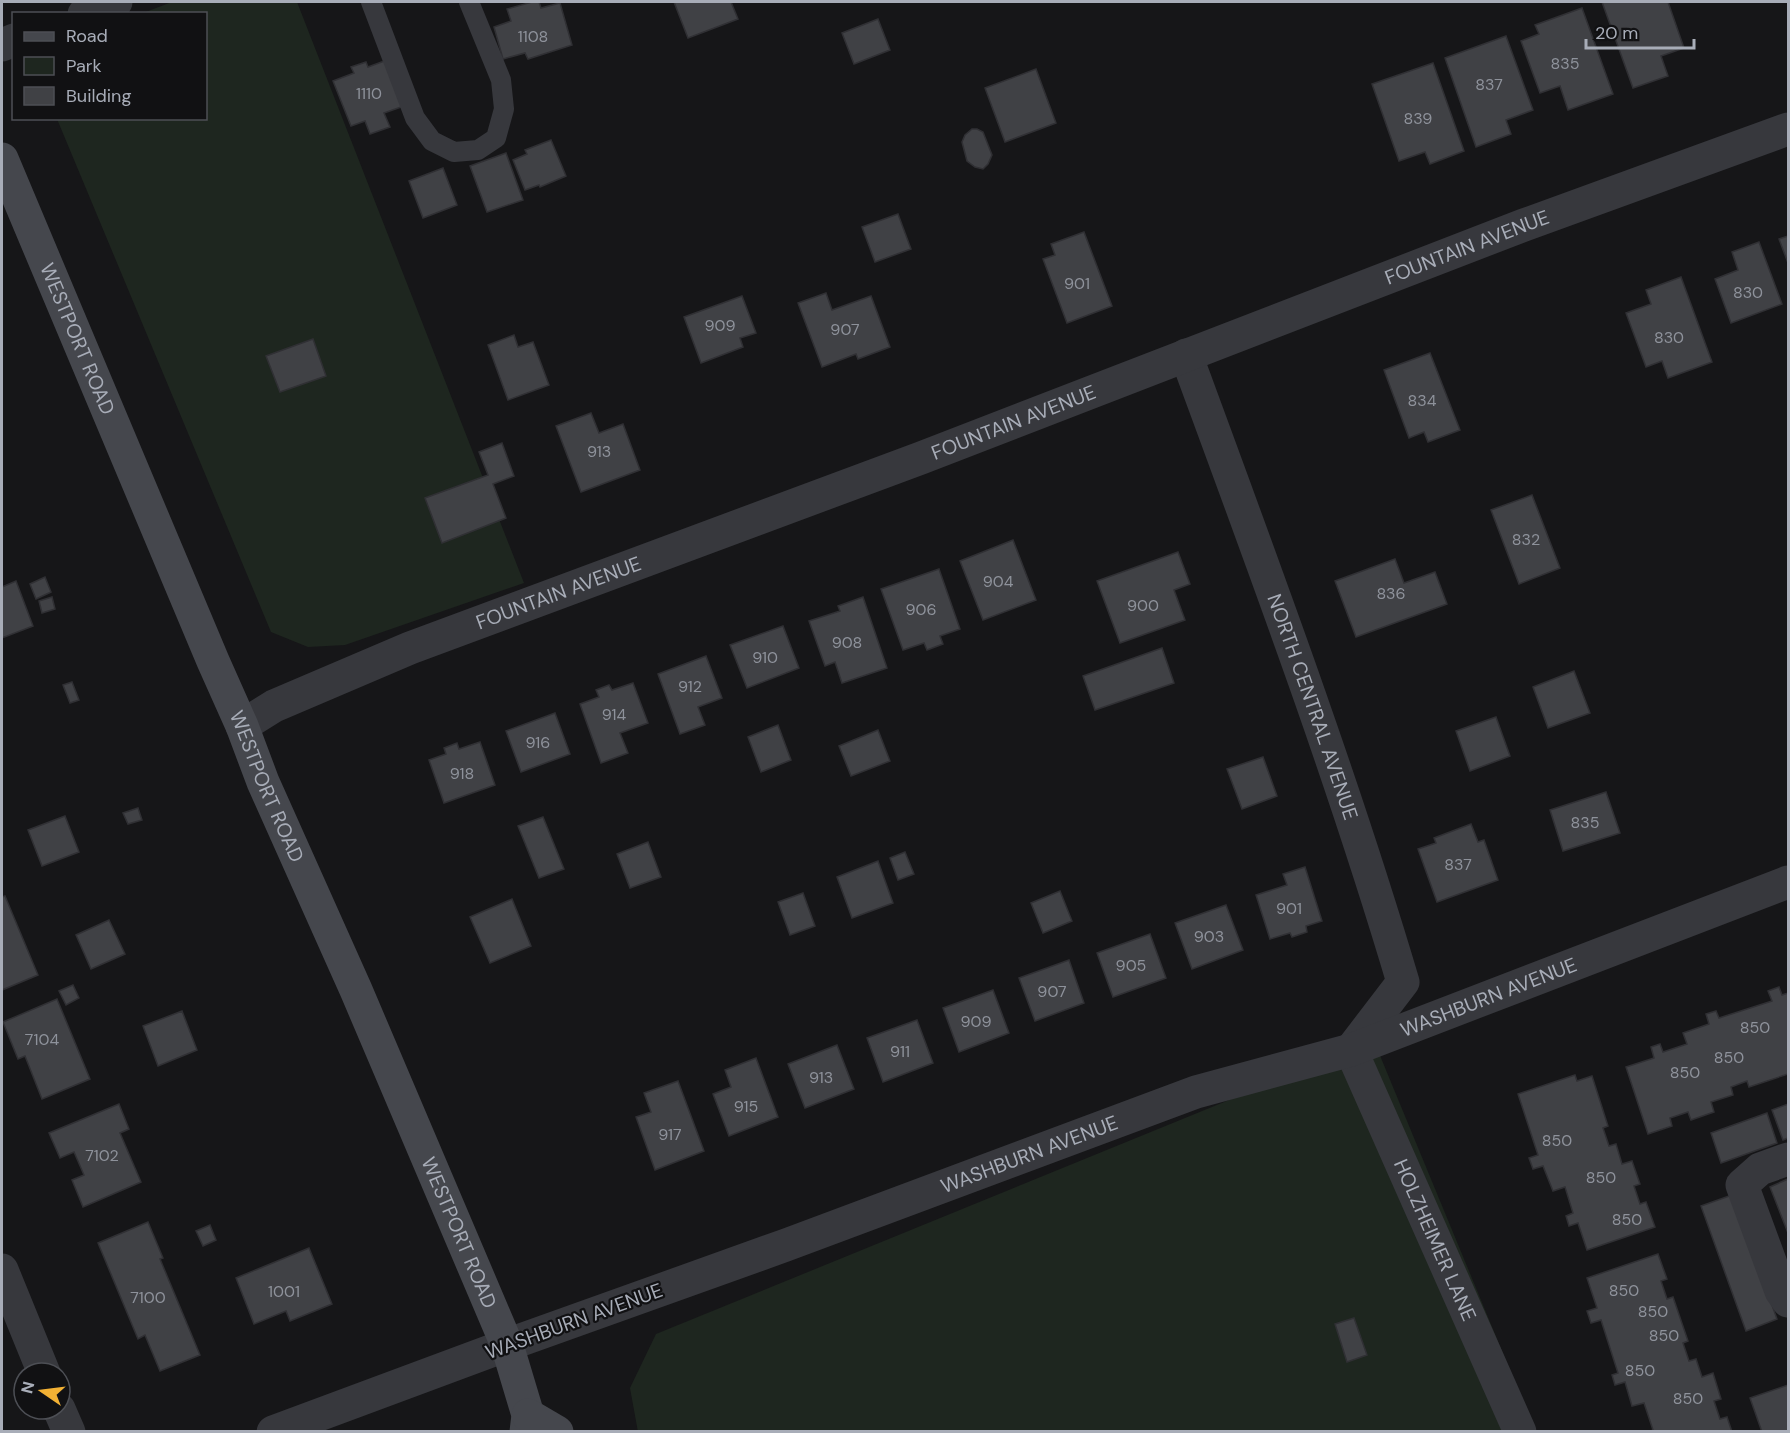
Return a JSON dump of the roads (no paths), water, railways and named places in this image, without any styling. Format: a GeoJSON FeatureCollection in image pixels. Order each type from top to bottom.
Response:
{"type":"FeatureCollection","features":[{"type":"Feature","properties":{"kind":"main road","name":"WESTPORT ROAD"},"geometry":{"type":"LineString","coordinates":[[2,159],[242,726],[263,782],[356,990],[507,1345],[527,1423],[557,1431]]}},
{"type":"Feature","properties":{"kind":"street"},"geometry":{"type":"LineString","coordinates":[[89,12],[116,2]]}},
{"type":"Feature","properties":{"kind":"street","name":"FOUNTAIN AVENUE"},"geometry":{"type":"LineString","coordinates":[[242,726],[274,706],[410,648],[921,458],[1524,225],[1788,129]]}},
{"type":"Feature","properties":{"kind":"street","name":"NORTH CENTRAL AVENUE"},"geometry":{"type":"LineString","coordinates":[[1186,354],[1284,621],[1372,879],[1403,982],[1351,1050]]}},
{"type":"Feature","properties":{"kind":"street","name":"WASHBURN AVENUE"},"geometry":{"type":"LineString","coordinates":[[273,1431],[786,1245],[1196,1092],[1351,1050],[1788,882]]}},
{"type":"Feature","properties":{"kind":"street","name":"HOLZHEIMER LANE"},"geometry":{"type":"LineString","coordinates":[[1351,1050],[1520,1431]]}},
{"type":"Feature","properties":{"kind":"street"},"geometry":{"type":"LineString","coordinates":[[1788,1159],[1760,1169],[1742,1185],[1781,1291],[1788,1301]]}},
{"type":"Feature","properties":{"kind":"street"},"geometry":{"type":"LineString","coordinates":[[2,1270],[39,1361]]}},
{"type":"Feature","properties":{"kind":"lane"},"geometry":{"type":"LineString","coordinates":[[370,2],[415,118],[432,141],[454,152],[478,150],[495,138],[504,109],[501,80],[469,2]]}}]}
